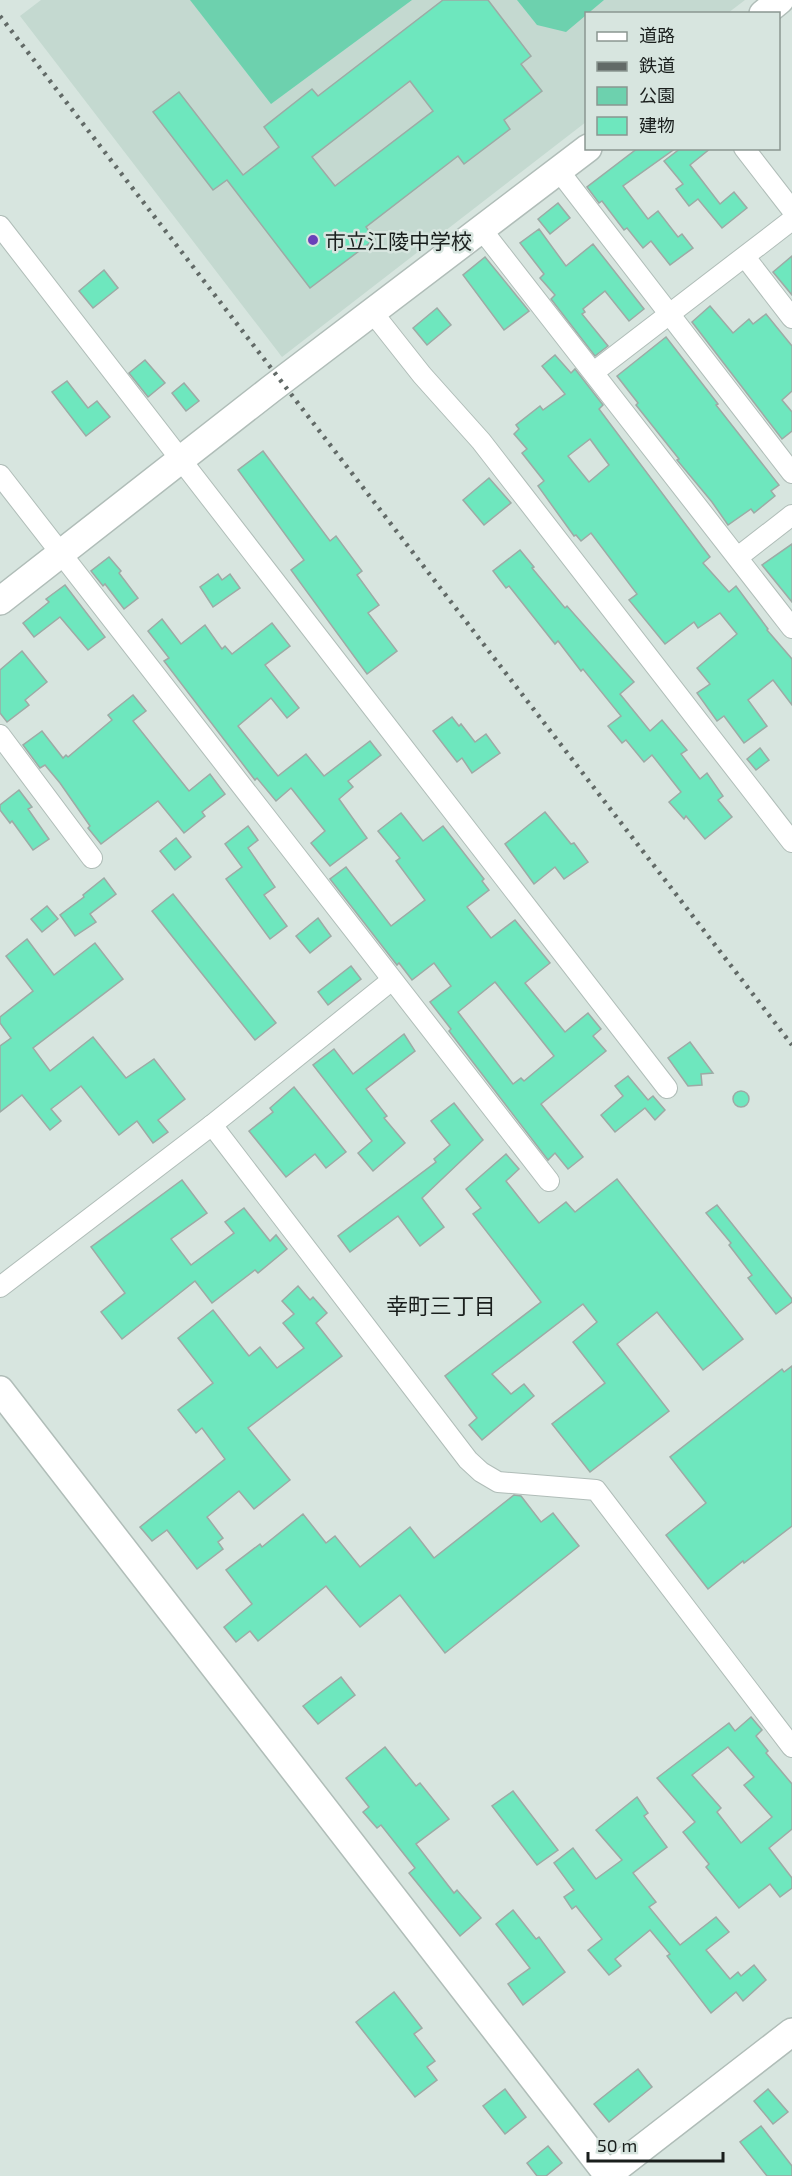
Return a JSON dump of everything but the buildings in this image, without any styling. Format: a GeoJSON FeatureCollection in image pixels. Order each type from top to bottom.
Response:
{"type":"FeatureCollection","features":[{"type":"Feature","properties":{"kind":"street"},"geometry":{"type":"LineString","coordinates":[[765,12],[780,0]]}},
{"type":"Feature","properties":{"kind":"street"},"geometry":{"type":"LineString","coordinates":[[0,601],[272,389],[585,150]]}},
{"type":"Feature","properties":{"kind":"street"},"geometry":{"type":"LineString","coordinates":[[746,150],[792,210]]}},
{"type":"Feature","properties":{"kind":"street"},"geometry":{"type":"LineString","coordinates":[[559,171],[792,473]]}},
{"type":"Feature","properties":{"kind":"street"},"geometry":{"type":"LineString","coordinates":[[594,372],[792,220]]}},
{"type":"Feature","properties":{"kind":"street"},"geometry":{"type":"LineString","coordinates":[[0,226],[667,1088]]}},
{"type":"Feature","properties":{"kind":"street"},"geometry":{"type":"LineString","coordinates":[[482,230],[792,628]]}},
{"type":"Feature","properties":{"kind":"street"},"geometry":{"type":"LineString","coordinates":[[745,257],[792,318]]}},
{"type":"Feature","properties":{"kind":"street"},"geometry":{"type":"LineString","coordinates":[[373,313],[422,375],[481,441],[792,842]]}},
{"type":"Feature","properties":{"kind":"street"},"geometry":{"type":"LineString","coordinates":[[0,476],[549,1181]]}},
{"type":"Feature","properties":{"kind":"street"},"geometry":{"type":"LineString","coordinates":[[738,557],[792,515]]}},
{"type":"Feature","properties":{"kind":"street"},"geometry":{"type":"LineString","coordinates":[[0,735],[92,858]]}},
{"type":"Feature","properties":{"kind":"street"},"geometry":{"type":"LineString","coordinates":[[0,1287],[212,1125],[392,980]]}},
{"type":"Feature","properties":{"kind":"street"},"geometry":{"type":"LineString","coordinates":[[212,1125],[468,1460],[481,1472],[498,1482],[596,1490],[792,1747]]}},
{"type":"Feature","properties":{"kind":"street"},"geometry":{"type":"LineString","coordinates":[[0,1390],[607,2175],[792,2032]]}},
{"type":"Feature","properties":{"kind":"shaded area","name":"市立江陵中学校"},"geometry":{"type":"Polygon","coordinates":[[[41,0],[745,0],[729,12],[585,12],[585,123],[282,357],[20,16],[41,0]]]}},
{"type":"Feature","properties":{"kind":"green space"},"geometry":{"type":"Polygon","coordinates":[[[190,0],[412,0],[271,104],[190,0]]]}},
{"type":"Feature","properties":{"kind":"green space"},"geometry":{"type":"Polygon","coordinates":[[[517,0],[604,0],[590,12],[585,12],[585,16],[566,32],[537,25],[517,0]]]}},
{"type":"Feature","properties":{"kind":"railway"},"geometry":{"type":"LineString","coordinates":[[0,16],[792,1045]]}},
{"type":"Feature","properties":{"kind":"place","name":"市立江陵中学校"},"geometry":{"type":"Point","coordinates":[313,240]}},
{"type":"Feature","properties":{"kind":"district","name":"幸町三丁目"},"geometry":{"type":"Point","coordinates":[441,1305]}}]}
